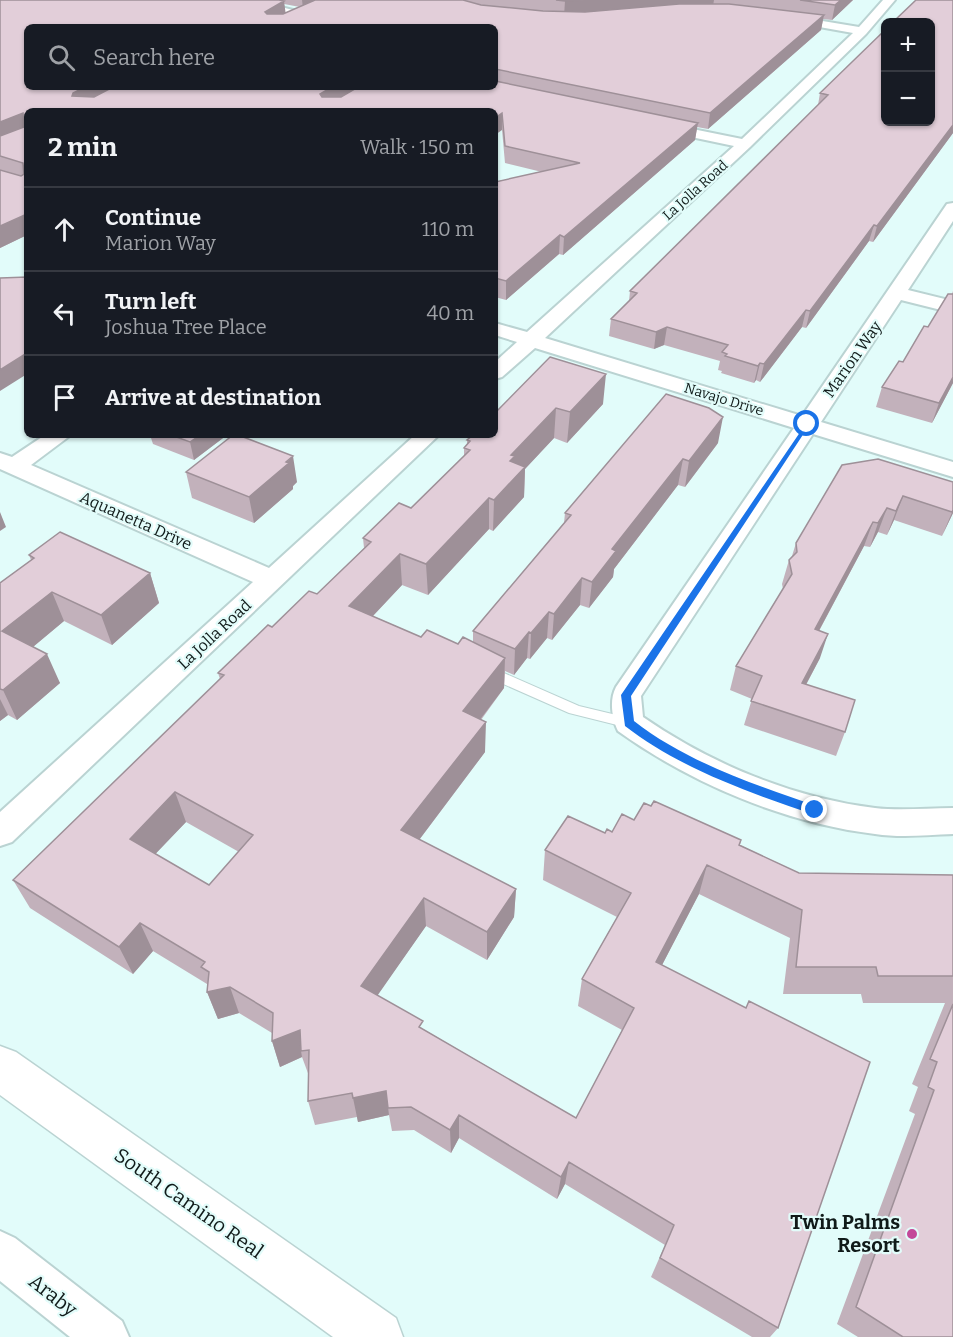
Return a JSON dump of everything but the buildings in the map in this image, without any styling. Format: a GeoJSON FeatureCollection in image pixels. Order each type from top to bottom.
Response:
{"type":"FeatureCollection","features":[{"type":"Feature","properties":{"kind":"street"},"geometry":{"type":"LineString","coordinates":[[236,0],[308,12],[284,23]]}},
{"type":"Feature","properties":{"kind":"street","name":"La Jolla Road"},"geometry":{"type":"LineString","coordinates":[[498,370],[745,144],[862,31],[889,0]]}},
{"type":"Feature","properties":{"kind":"street"},"geometry":{"type":"LineString","coordinates":[[773,16],[862,31]]}},
{"type":"Feature","properties":{"kind":"street"},"geometry":{"type":"LineString","coordinates":[[640,122],[745,144]]}},
{"type":"Feature","properties":{"kind":"street","name":"Marion Way"},"geometry":{"type":"LineString","coordinates":[[629,723],[626,695],[953,208]]}},
{"type":"Feature","properties":{"kind":"street"},"geometry":{"type":"LineString","coordinates":[[898,292],[953,307]]}},
{"type":"Feature","properties":{"kind":"street","name":"Navajo Drive"},"geometry":{"type":"LineString","coordinates":[[498,330],[953,470]]}},
{"type":"Feature","properties":{"kind":"street"},"geometry":{"type":"LineString","coordinates":[[7,463],[54,438]]}},
{"type":"Feature","properties":{"kind":"street","name":"La Jolla Road"},"geometry":{"type":"LineString","coordinates":[[0,832],[425,438]]}},
{"type":"Feature","properties":{"kind":"street","name":"Aquanetta Drive"},"geometry":{"type":"LineString","coordinates":[[7,463],[273,580]]}},
{"type":"Feature","properties":{"kind":"street"},"geometry":{"type":"LineString","coordinates":[[629,723],[656,744],[760,791],[815,810],[876,821],[953,821]]}},
{"type":"Feature","properties":{"kind":"street","name":"South Camino Real"},"geometry":{"type":"LineString","coordinates":[[0,1068],[377,1337]]}},
{"type":"Feature","properties":{"kind":"street","name":"Araby"},"geometry":{"type":"LineString","coordinates":[[0,1253],[106,1337]]}},
{"type":"Feature","properties":{"kind":"lane"},"geometry":{"type":"LineString","coordinates":[[471,663],[563,706],[605,720],[629,723]]}},
{"type":"Feature","properties":{"kind":"place","name":"Twin Palms Resort"},"geometry":{"type":"Point","coordinates":[912,1234]}},
{"type":"Feature","properties":{"kind":"route"},"geometry":{"type":"LineString","coordinates":[[807,424],[626,695],[629,723],[656,744],[760,791],[815,810]]}}]}
